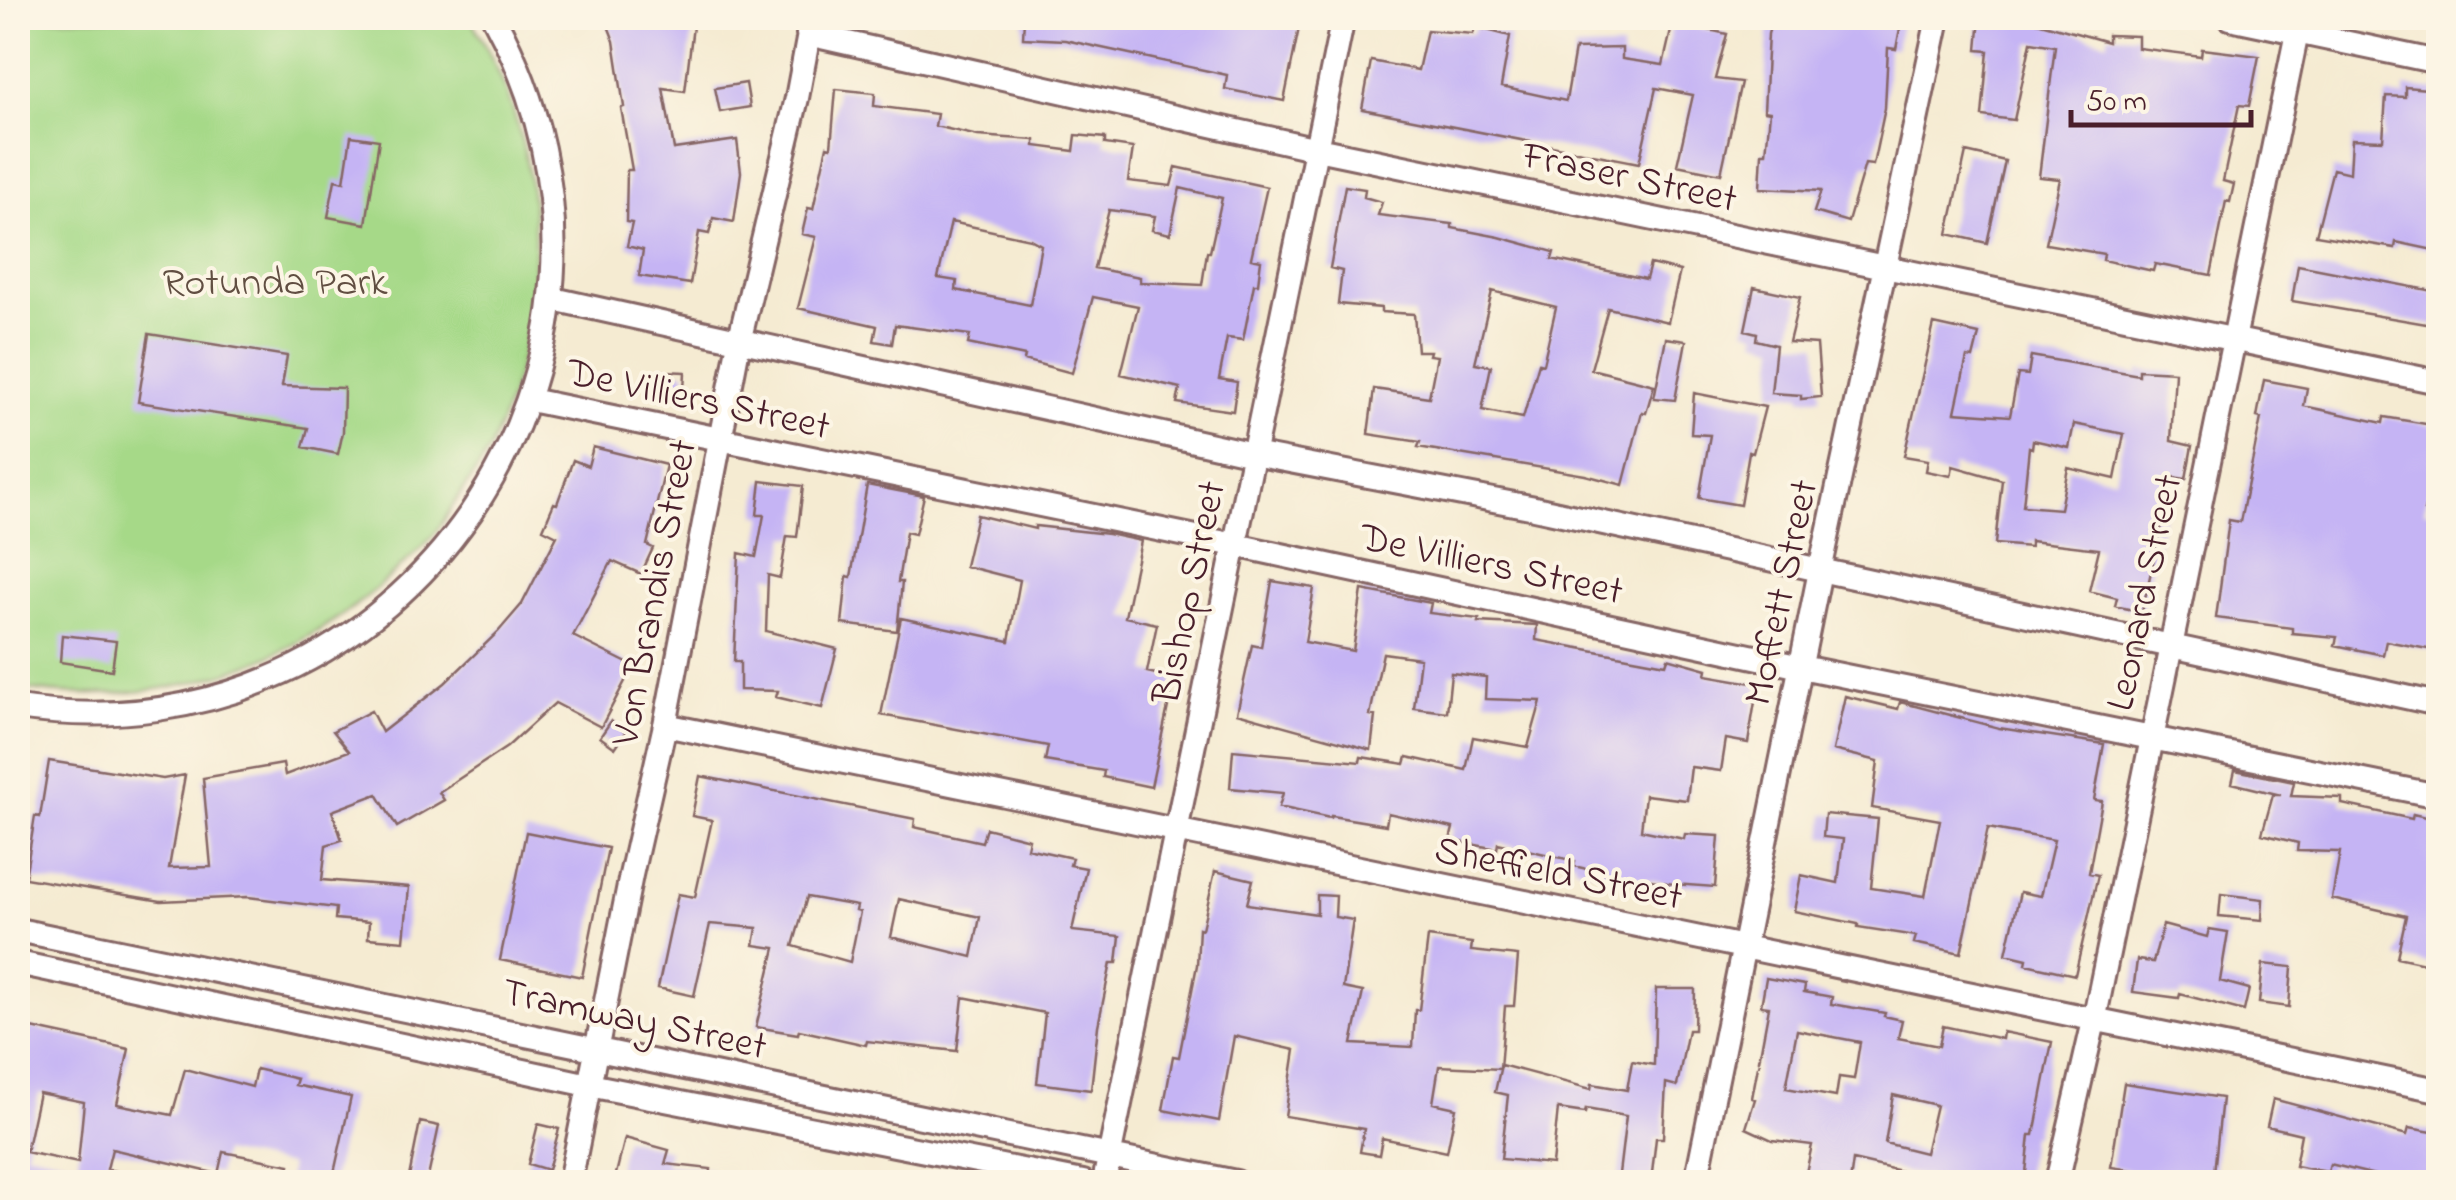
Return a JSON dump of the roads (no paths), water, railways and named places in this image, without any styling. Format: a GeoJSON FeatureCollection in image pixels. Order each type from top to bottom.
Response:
{"type":"FeatureCollection","features":[{"type":"Feature","properties":{"kind":"street"},"geometry":{"type":"LineString","coordinates":[[18,708],[90,713],[138,710],[232,691],[320,652],[398,596],[462,526],[489,486],[530,400],[544,350],[556,241],[540,127],[521,72],[494,18]]}},
{"type":"Feature","properties":{"kind":"street","name":"Bishop Street"},"geometry":{"type":"LineString","coordinates":[[1104,1182],[1343,18]]}},
{"type":"Feature","properties":{"kind":"street","name":"Moffett Street"},"geometry":{"type":"LineString","coordinates":[[1696,1182],[1938,18]]}},
{"type":"Feature","properties":{"kind":"street"},"geometry":{"type":"LineString","coordinates":[[2230,18],[2298,24],[2438,62]]}},
{"type":"Feature","properties":{"kind":"street","name":"Leonard Street"},"geometry":{"type":"LineString","coordinates":[[2058,1182],[2298,24]]}},
{"type":"Feature","properties":{"kind":"street","name":"Fraser Street"},"geometry":{"type":"LineString","coordinates":[[810,26],[1318,149],[2438,382]]}},
{"type":"Feature","properties":{"kind":"street","name":"Von Brandis Street"},"geometry":{"type":"LineString","coordinates":[[570,1182],[739,342],[797,98],[810,26]]}},
{"type":"Feature","properties":{"kind":"street","name":"De Villiers Street"},"geometry":{"type":"LineString","coordinates":[[552,298],[1253,454],[1530,507],[2438,704]]}},
{"type":"Feature","properties":{"kind":"street","name":"De Villiers Street"},"geometry":{"type":"LineString","coordinates":[[530,400],[1235,545],[1801,667],[2438,796]]}},
{"type":"Feature","properties":{"kind":"street","name":"Sheffield Street"},"geometry":{"type":"LineString","coordinates":[[665,724],[2438,1090]]}},
{"type":"Feature","properties":{"kind":"street","name":"Tramway Street"},"geometry":{"type":"LineString","coordinates":[[18,930],[1236,1182]]}},
{"type":"Feature","properties":{"kind":"street"},"geometry":{"type":"LineString","coordinates":[[140,988],[145,954]]}},
{"type":"Feature","properties":{"kind":"street","name":"Tramway Street"},"geometry":{"type":"LineString","coordinates":[[18,963],[590,1085],[1083,1182]]}},
{"type":"Feature","properties":{"kind":"street"},"geometry":{"type":"LineString","coordinates":[[262,1015],[271,981]]}},
{"type":"Feature","properties":{"kind":"street"},"geometry":{"type":"LineString","coordinates":[[851,1135],[857,1102]]}},
{"type":"Feature","properties":{"kind":"park label","name":"Rotunda Park"},"geometry":{"type":"Point","coordinates":[275,280]}}]}
